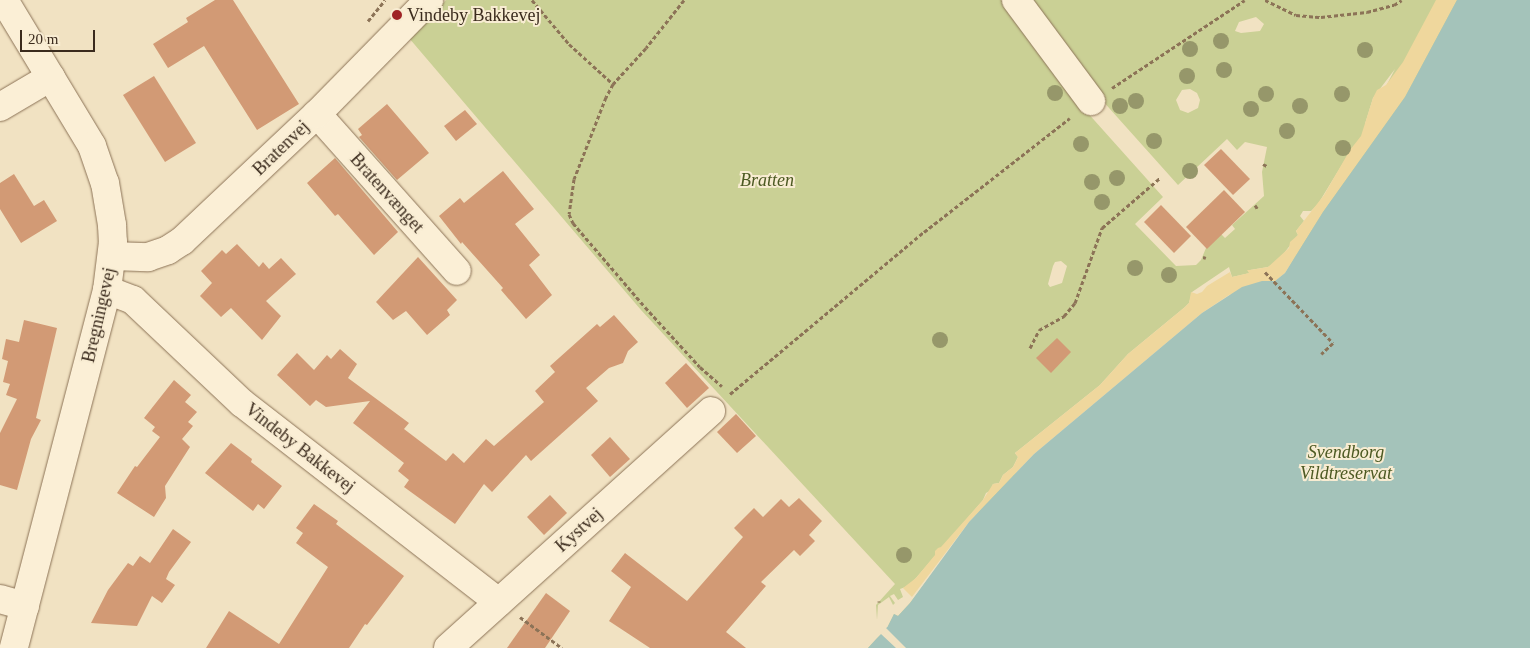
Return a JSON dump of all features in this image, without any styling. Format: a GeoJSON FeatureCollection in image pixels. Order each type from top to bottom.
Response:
{"type":"FeatureCollection","features":[{"type":"Feature","properties":{"kind":"street","name":"Bregningevej"},"geometry":{"type":"LineString","coordinates":[[4,0],[92,146],[99,164],[110,206],[112,256],[107,290],[12,603],[14,648]]}},
{"type":"Feature","properties":{"kind":"street","name":"Bratenvej"},"geometry":{"type":"LineString","coordinates":[[112,256],[148,257],[168,250],[200,225],[317,114],[429,0]]}},
{"type":"Feature","properties":{"kind":"street"},"geometry":{"type":"LineString","coordinates":[[1016,0],[1092,101]]}},
{"type":"Feature","properties":{"kind":"street"},"geometry":{"type":"LineString","coordinates":[[0,107],[51,76]]}},
{"type":"Feature","properties":{"kind":"street","name":"Bratenvænget"},"geometry":{"type":"LineString","coordinates":[[317,114],[457,271]]}},
{"type":"Feature","properties":{"kind":"street","name":"Vindeby Bakkevej"},"geometry":{"type":"LineString","coordinates":[[107,290],[133,300],[242,403],[499,602]]}},
{"type":"Feature","properties":{"kind":"street","name":"Kystvej"},"geometry":{"type":"LineString","coordinates":[[448,648],[719,404]]}},
{"type":"Feature","properties":{"kind":"path"},"geometry":{"type":"LineString","coordinates":[[368,21],[385,0]]}},
{"type":"Feature","properties":{"kind":"path"},"geometry":{"type":"LineString","coordinates":[[532,0],[569,44],[613,84]]}},
{"type":"Feature","properties":{"kind":"path"},"geometry":{"type":"LineString","coordinates":[[684,0],[646,48],[613,84],[590,132],[574,179],[569,214],[573,223],[606,262],[700,367],[713,380],[732,392]]}},
{"type":"Feature","properties":{"kind":"path"},"geometry":{"type":"LineString","coordinates":[[719,404],[924,232],[1092,101],[1245,0]]}},
{"type":"Feature","properties":{"kind":"path"},"geometry":{"type":"LineString","coordinates":[[1265,0],[1296,15],[1322,18],[1367,12],[1394,5],[1402,0]]}},
{"type":"Feature","properties":{"kind":"path"},"geometry":{"type":"LineString","coordinates":[[1030,348],[1039,330],[1064,316],[1075,303],[1102,228],[1160,178]]}},
{"type":"Feature","properties":{"kind":"path"},"geometry":{"type":"LineString","coordinates":[[1265,272],[1333,343],[1321,354]]}},
{"type":"Feature","properties":{"kind":"path"},"geometry":{"type":"LineString","coordinates":[[499,602],[562,648]]}},
{"type":"Feature","properties":{"kind":"green space","name":"Bratten"},"geometry":{"type":"Polygon","coordinates":[[[446,0],[1530,0],[1530,648],[868,648],[888,626],[894,614],[898,616],[910,603],[998,486],[1281,282],[1354,145],[1318,204],[1311,211],[1303,211],[1300,216],[1304,221],[1296,231],[1298,235],[1278,261],[1268,267],[1250,270],[1248,271],[1250,273],[1232,277],[1229,267],[1192,292],[1189,303],[1128,354],[1100,385],[1015,453],[1018,457],[1013,467],[1003,475],[999,483],[993,484],[983,500],[916,578],[908,586],[900,589],[903,597],[898,600],[894,594],[890,596],[895,603],[893,605],[889,597],[878,605],[877,620],[876,605],[895,584],[641,310],[409,38],[446,0]],[[1256,17],[1239,22],[1235,31],[1241,33],[1260,31],[1264,24],[1256,17]],[[1395,69],[1373,98],[1366,125],[1395,69]],[[1190,89],[1182,90],[1176,100],[1180,110],[1188,113],[1198,108],[1200,100],[1197,93],[1190,89]],[[1101,99],[1086,111],[1163,197],[1135,224],[1176,266],[1196,265],[1201,260],[1206,248],[1221,234],[1225,238],[1235,229],[1232,225],[1264,196],[1262,172],[1267,147],[1245,142],[1237,150],[1227,139],[1178,185],[1101,99]],[[1061,261],[1055,262],[1048,284],[1050,287],[1062,283],[1067,266],[1061,261]]]}},
{"type":"Feature","properties":{"kind":"sand"},"geometry":{"type":"Polygon","coordinates":[[[1436,0],[1457,0],[1405,97],[1323,212],[1285,273],[1275,281],[1229,295],[1202,313],[1034,454],[969,522],[912,597],[903,588],[916,578],[935,555],[935,551],[941,547],[983,500],[993,484],[999,483],[1003,475],[1013,467],[1018,457],[1015,453],[1100,385],[1128,354],[1189,303],[1191,292],[1197,294],[1202,292],[1207,286],[1230,272],[1232,277],[1249,273],[1247,270],[1268,267],[1289,248],[1290,242],[1298,235],[1296,231],[1324,195],[1350,150],[1361,136],[1377,90],[1386,85],[1403,62],[1436,0]]]}},
{"type":"Feature","properties":{"kind":"water","name":"Svendborg Vildtreservat"},"geometry":{"type":"Polygon","coordinates":[[[1457,0],[1530,0],[1530,648],[868,648],[888,626],[894,614],[898,616],[910,603],[969,522],[1034,454],[1202,313],[1242,287],[1262,281],[1275,281],[1285,273],[1323,212],[1405,97],[1457,0]]]}},
{"type":"Feature","properties":{"kind":"pier"},"geometry":{"type":"Polygon","coordinates":[[[886,622],[888,626],[886,628],[906,648],[896,648],[881,634],[866,648],[886,622]]]}},
{"type":"Feature","properties":{"kind":"building"},"geometry":{"type":"Polygon","coordinates":[[[215,0],[233,0],[299,104],[257,130],[204,46],[168,68],[153,44],[188,22],[186,18],[215,0]]]}},
{"type":"Feature","properties":{"kind":"building"},"geometry":{"type":"Polygon","coordinates":[[[154,76],[196,143],[165,162],[123,95],[154,76]]]}},
{"type":"Feature","properties":{"kind":"building"},"geometry":{"type":"Polygon","coordinates":[[[387,104],[429,153],[397,180],[359,137],[362,135],[358,129],[387,104]]]}},
{"type":"Feature","properties":{"kind":"building"},"geometry":{"type":"Polygon","coordinates":[[[465,110],[477,124],[456,141],[444,126],[465,110]]]}},
{"type":"Feature","properties":{"kind":"building"},"geometry":{"type":"Polygon","coordinates":[[[1221,149],[1250,179],[1233,195],[1204,165],[1221,149]]]}},
{"type":"Feature","properties":{"kind":"building"},"geometry":{"type":"Polygon","coordinates":[[[335,158],[398,232],[374,255],[338,214],[335,216],[307,183],[335,158]]]}},
{"type":"Feature","properties":{"kind":"building"},"geometry":{"type":"Polygon","coordinates":[[[503,171],[534,209],[515,224],[540,255],[529,265],[552,295],[526,319],[501,290],[503,288],[462,242],[461,244],[439,216],[460,198],[464,203],[503,171]]]}},
{"type":"Feature","properties":{"kind":"building"},"geometry":{"type":"Polygon","coordinates":[[[14,174],[34,206],[44,200],[57,221],[21,243],[0,209],[0,183],[14,174]]]}},
{"type":"Feature","properties":{"kind":"building"},"geometry":{"type":"Polygon","coordinates":[[[1224,190],[1245,212],[1207,249],[1186,227],[1224,190]]]}},
{"type":"Feature","properties":{"kind":"building"},"geometry":{"type":"Polygon","coordinates":[[[1161,205],[1191,236],[1174,253],[1144,222],[1161,205]]]}},
{"type":"Feature","properties":{"kind":"building"},"geometry":{"type":"Polygon","coordinates":[[[237,244],[259,267],[263,262],[269,269],[281,258],[296,274],[266,301],[281,316],[262,340],[231,308],[221,317],[200,296],[212,283],[201,271],[222,250],[226,254],[237,244]]]}},
{"type":"Feature","properties":{"kind":"building"},"geometry":{"type":"Polygon","coordinates":[[[418,257],[457,300],[447,310],[450,315],[427,335],[406,311],[393,320],[376,302],[418,257]]]}},
{"type":"Feature","properties":{"kind":"building"},"geometry":{"type":"Polygon","coordinates":[[[614,315],[638,342],[628,351],[623,363],[609,368],[586,388],[598,401],[531,461],[526,455],[492,492],[484,484],[455,524],[404,487],[409,480],[398,471],[404,463],[353,423],[370,401],[326,407],[316,400],[310,406],[277,375],[297,353],[314,370],[327,355],[331,359],[340,349],[357,364],[348,378],[409,423],[404,429],[446,461],[453,453],[464,463],[486,439],[494,446],[544,402],[535,391],[555,372],[550,366],[597,324],[600,327],[614,315]]]}},
{"type":"Feature","properties":{"kind":"building"},"geometry":{"type":"Polygon","coordinates":[[[24,320],[57,328],[36,418],[41,420],[31,439],[17,490],[0,485],[0,433],[17,399],[6,395],[10,384],[3,382],[8,361],[2,359],[6,339],[19,342],[24,320]]]}},
{"type":"Feature","properties":{"kind":"building"},"geometry":{"type":"Polygon","coordinates":[[[1057,338],[1071,352],[1051,373],[1036,358],[1057,338]]]}},
{"type":"Feature","properties":{"kind":"building"},"geometry":{"type":"Polygon","coordinates":[[[686,363],[709,388],[687,408],[665,383],[686,363]]]}},
{"type":"Feature","properties":{"kind":"building"},"geometry":{"type":"Polygon","coordinates":[[[174,380],[191,395],[185,402],[197,412],[188,422],[193,426],[182,439],[190,447],[165,486],[166,498],[154,517],[117,493],[135,466],[137,467],[160,437],[152,431],[155,427],[144,418],[174,380]]]}},
{"type":"Feature","properties":{"kind":"building"},"geometry":{"type":"Polygon","coordinates":[[[736,414],[756,436],[737,453],[717,432],[736,414]]]}},
{"type":"Feature","properties":{"kind":"building"},"geometry":{"type":"Polygon","coordinates":[[[610,437],[630,459],[610,477],[591,455],[610,437]]]}},
{"type":"Feature","properties":{"kind":"building"},"geometry":{"type":"Polygon","coordinates":[[[231,443],[252,459],[251,462],[282,486],[264,509],[258,504],[253,511],[205,473],[231,443]]]}},
{"type":"Feature","properties":{"kind":"building"},"geometry":{"type":"Polygon","coordinates":[[[550,495],[567,513],[544,535],[527,517],[550,495]]]}},
{"type":"Feature","properties":{"kind":"building"},"geometry":{"type":"Polygon","coordinates":[[[799,498],[822,521],[809,535],[815,541],[800,556],[794,550],[761,582],[766,586],[726,632],[746,648],[650,648],[609,621],[631,587],[611,571],[625,553],[687,601],[743,537],[734,528],[754,508],[763,517],[781,499],[789,507],[799,498]]]}},
{"type":"Feature","properties":{"kind":"building"},"geometry":{"type":"Polygon","coordinates":[[[314,504],[338,521],[336,524],[404,576],[367,625],[365,624],[349,648],[206,648],[229,611],[279,644],[328,567],[296,543],[303,533],[296,528],[314,504]]]}},
{"type":"Feature","properties":{"kind":"building"},"geometry":{"type":"Polygon","coordinates":[[[173,529],[191,542],[169,572],[166,579],[175,585],[162,603],[152,596],[137,626],[91,623],[108,590],[128,563],[133,566],[140,556],[150,563],[173,529]]]}},
{"type":"Feature","properties":{"kind":"building"},"geometry":{"type":"Polygon","coordinates":[[[546,593],[570,611],[545,648],[507,648],[546,593]]]}},
{"type":"Feature","properties":{"kind":"place","name":"Vindeby Bakkevej"},"geometry":{"type":"Point","coordinates":[397,15]}}]}
